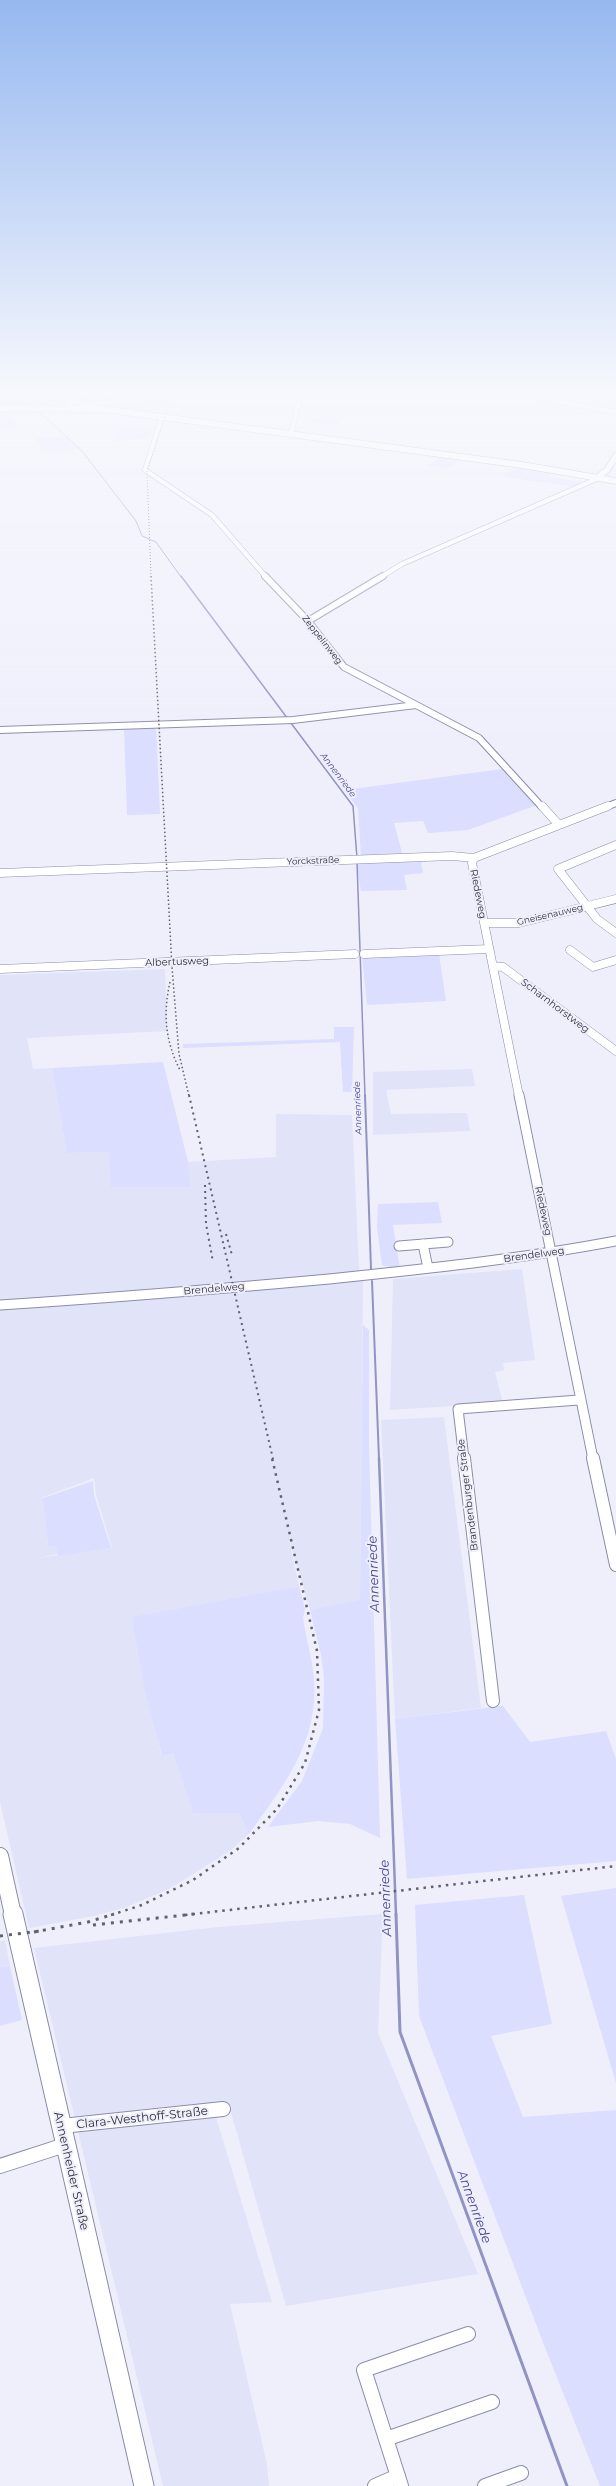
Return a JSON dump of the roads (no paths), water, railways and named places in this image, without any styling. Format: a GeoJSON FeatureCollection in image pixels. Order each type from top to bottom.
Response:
{"type":"FeatureCollection","features":[{"type":"Feature","properties":{"kind":"main road","name":"Annenheider Straße"},"geometry":{"type":"LineString","coordinates":[[0,1856],[144,2486]]}},
{"type":"Feature","properties":{"kind":"street","name":"Zeppelinweg"},"geometry":{"type":"LineString","coordinates":[[203,509],[212,515],[242,552],[308,621],[344,667],[479,738],[559,825]]}},
{"type":"Feature","properties":{"kind":"street"},"geometry":{"type":"LineString","coordinates":[[308,621],[402,564],[527,509]]}},
{"type":"Feature","properties":{"kind":"street"},"geometry":{"type":"LineString","coordinates":[[0,730],[293,720],[416,705]]}},
{"type":"Feature","properties":{"kind":"street","name":"Yorckstraße"},"geometry":{"type":"LineString","coordinates":[[0,873],[357,859],[452,856],[474,858],[616,803]]}},
{"type":"Feature","properties":{"kind":"street"},"geometry":{"type":"LineString","coordinates":[[615,846],[558,869],[559,873],[597,919],[616,934]]}},
{"type":"Feature","properties":{"kind":"street","name":"Riedeweg"},"geometry":{"type":"LineString","coordinates":[[474,858],[472,860],[484,924],[552,1254],[579,1400],[616,1565]]}},
{"type":"Feature","properties":{"kind":"street","name":"Gneisenauweg"},"geometry":{"type":"LineString","coordinates":[[484,924],[519,923],[616,899]]}},
{"type":"Feature","properties":{"kind":"street"},"geometry":{"type":"LineString","coordinates":[[364,954],[489,949]]}},
{"type":"Feature","properties":{"kind":"street"},"geometry":{"type":"LineString","coordinates":[[570,950],[593,967],[616,960]]}},
{"type":"Feature","properties":{"kind":"street","name":"Albertusweg"},"geometry":{"type":"LineString","coordinates":[[0,969],[355,954]]}},
{"type":"Feature","properties":{"kind":"street","name":"Scharnhorstweg"},"geometry":{"type":"LineString","coordinates":[[493,966],[503,967],[615,1050]]}},
{"type":"Feature","properties":{"kind":"street","name":"Brendelweg"},"geometry":{"type":"LineString","coordinates":[[0,1305],[209,1290],[371,1274],[552,1254],[616,1241]]}},
{"type":"Feature","properties":{"kind":"street"},"geometry":{"type":"LineString","coordinates":[[399,1246],[448,1242]]}},
{"type":"Feature","properties":{"kind":"street"},"geometry":{"type":"LineString","coordinates":[[423,1244],[428,1268]]}},
{"type":"Feature","properties":{"kind":"street","name":"Brandenburger Straße"},"geometry":{"type":"LineString","coordinates":[[493,1701],[458,1409],[579,1400]]}},
{"type":"Feature","properties":{"kind":"street","name":"Clara-Westhoff-Straße"},"geometry":{"type":"LineString","coordinates":[[0,2166],[64,2136],[223,2109]]}},
{"type":"Feature","properties":{"kind":"street"},"geometry":{"type":"LineString","coordinates":[[375,2486],[399,2481],[364,2370],[468,2334]]}},
{"type":"Feature","properties":{"kind":"street"},"geometry":{"type":"LineString","coordinates":[[386,2439],[492,2402]]}},
{"type":"Feature","properties":{"kind":"street"},"geometry":{"type":"LineString","coordinates":[[485,2486],[521,2473]]}},
{"type":"Feature","properties":{"kind":"waterway","name":"Annenriede"},"geometry":{"type":"LineString","coordinates":[[127,509],[136,521],[142,536],[156,542],[181,577]]}},
{"type":"Feature","properties":{"kind":"waterway","name":"Annenriede"},"geometry":{"type":"LineString","coordinates":[[181,576],[353,806],[357,858]]}},
{"type":"Feature","properties":{"kind":"waterway","name":"Annenriede"},"geometry":{"type":"LineString","coordinates":[[357,862],[365,1096]]}},
{"type":"Feature","properties":{"kind":"waterway","name":"Annenriede"},"geometry":{"type":"LineString","coordinates":[[365,1095],[371,1269]]}},
{"type":"Feature","properties":{"kind":"waterway","name":"Annenriede"},"geometry":{"type":"LineString","coordinates":[[372,1281],[379,1459]]}},
{"type":"Feature","properties":{"kind":"waterway","name":"Annenriede"},"geometry":{"type":"LineString","coordinates":[[379,1458],[396,1915]]}},
{"type":"Feature","properties":{"kind":"waterway","name":"Annenriede"},"geometry":{"type":"LineString","coordinates":[[396,1914],[400,2032],[567,2486]]}},
{"type":"Feature","properties":{"kind":"railway"},"geometry":{"type":"LineString","coordinates":[[148,509],[151,577]]}},
{"type":"Feature","properties":{"kind":"railway"},"geometry":{"type":"LineString","coordinates":[[151,576],[172,967],[179,1054],[189,1096]]}},
{"type":"Feature","properties":{"kind":"railway"},"geometry":{"type":"LineString","coordinates":[[170,982],[166,1005],[168,1038],[180,1070]]}},
{"type":"Feature","properties":{"kind":"railway"},"geometry":{"type":"LineString","coordinates":[[189,1095],[273,1459]]}},
{"type":"Feature","properties":{"kind":"railway"},"geometry":{"type":"LineString","coordinates":[[205,1185],[206,1224],[213,1262]]}},
{"type":"Feature","properties":{"kind":"railway"},"geometry":{"type":"LineString","coordinates":[[226,1234],[232,1255]]}},
{"type":"Feature","properties":{"kind":"railway"},"geometry":{"type":"LineString","coordinates":[[111,1915],[142,1905],[193,1880],[239,1848],[277,1809],[305,1763],[319,1710],[317,1651],[272,1458]]}},
{"type":"Feature","properties":{"kind":"railway"},"geometry":{"type":"LineString","coordinates":[[189,1915],[616,1866]]}},
{"type":"Feature","properties":{"kind":"railway"},"geometry":{"type":"LineString","coordinates":[[38,1931],[88,1922],[114,1914]]}},
{"type":"Feature","properties":{"kind":"railway"},"geometry":{"type":"LineString","coordinates":[[189,1915],[194,1914]]}},
{"type":"Feature","properties":{"kind":"railway"},"geometry":{"type":"LineString","coordinates":[[185,1915],[189,1915]]}},
{"type":"Feature","properties":{"kind":"railway"},"geometry":{"type":"LineString","coordinates":[[93,1925],[189,1915]]}},
{"type":"Feature","properties":{"kind":"railway"},"geometry":{"type":"LineString","coordinates":[[0,1936],[38,1931]]}},
{"type":"Feature","properties":{"kind":"railway"},"geometry":{"type":"LineString","coordinates":[[34,1932],[38,1931]]}}]}
